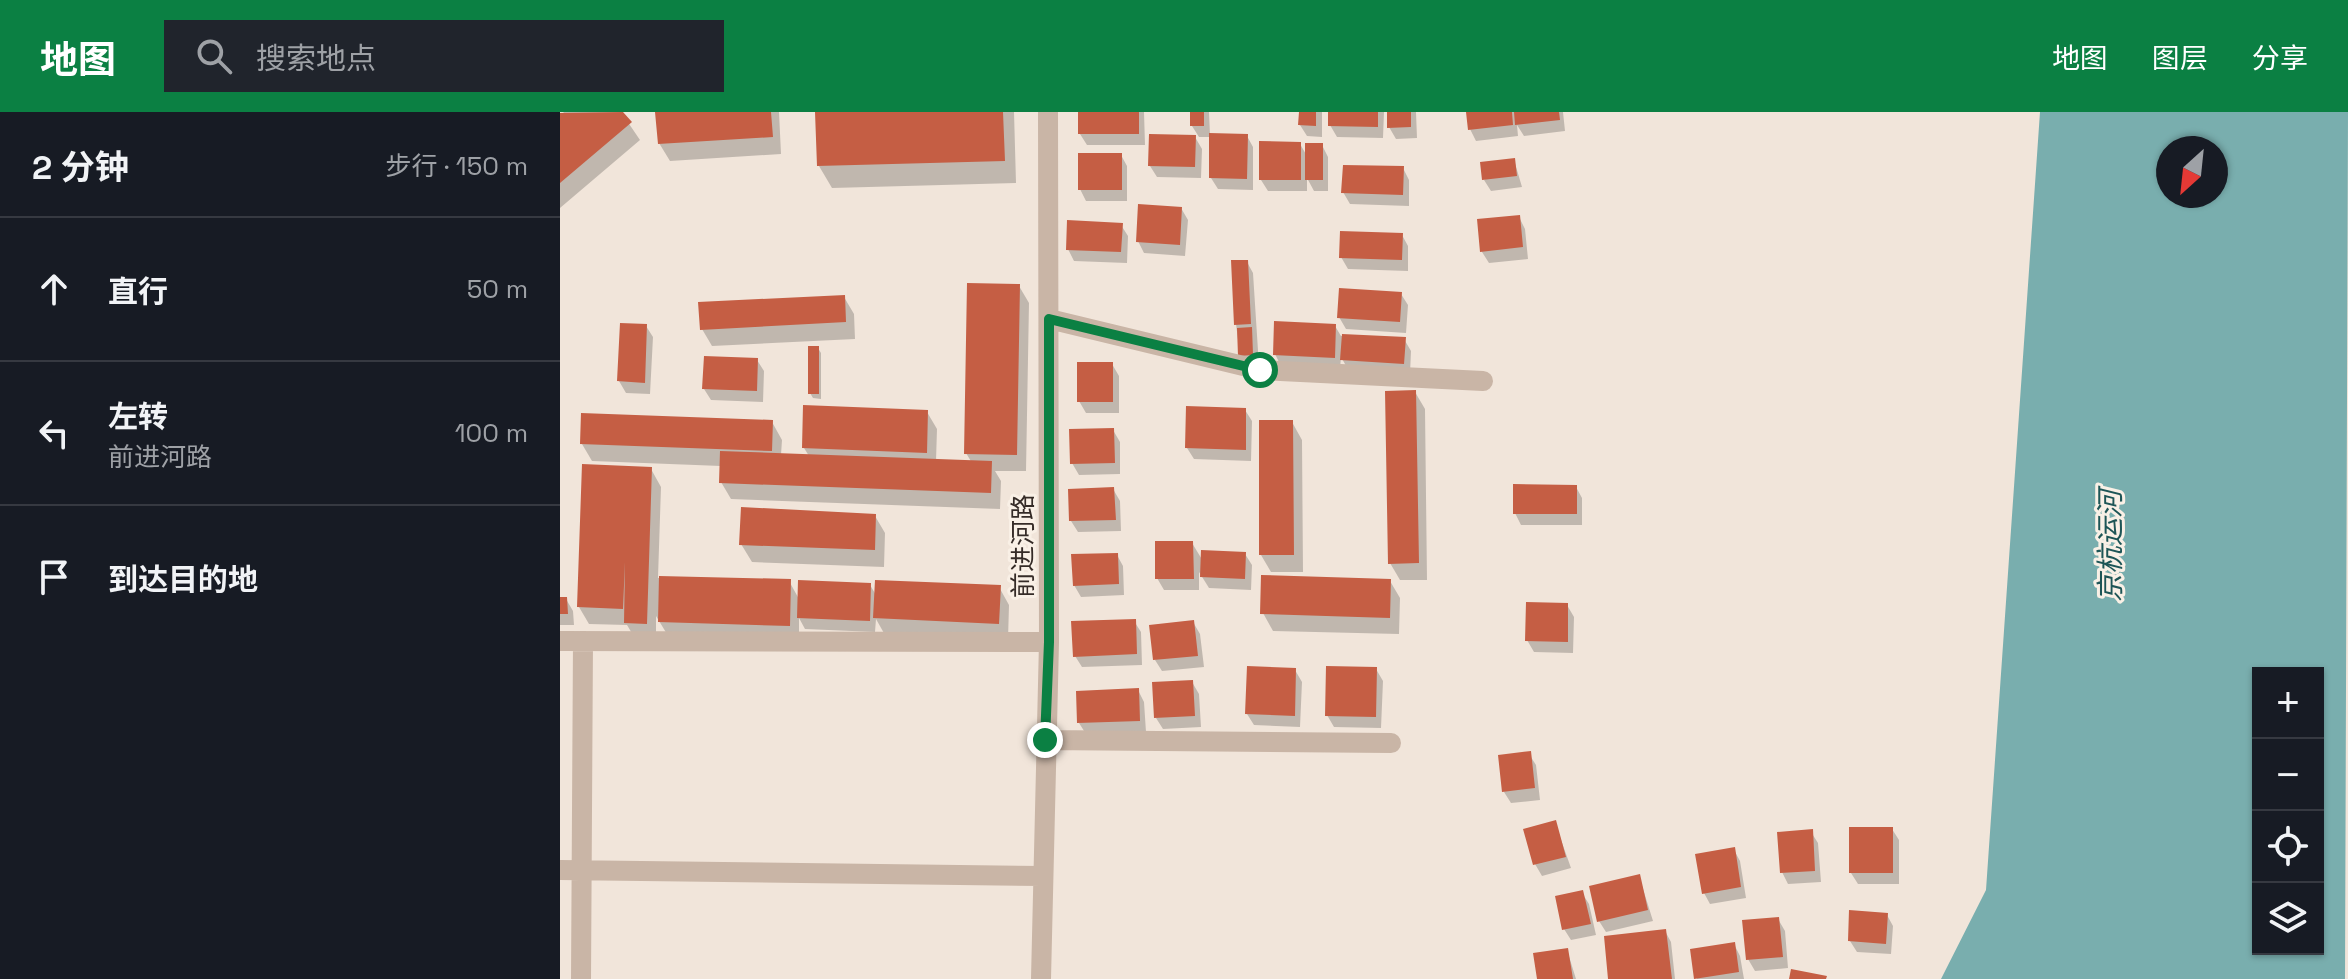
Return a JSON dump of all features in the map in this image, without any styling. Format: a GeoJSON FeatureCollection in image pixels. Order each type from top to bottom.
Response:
{"type":"FeatureCollection","features":[{"type":"Feature","properties":{"kind":"street","name":"前进河路"},"geometry":{"type":"LineString","coordinates":[[1041,979],[1049,642],[1048,112]]}},
{"type":"Feature","properties":{"kind":"street"},"geometry":{"type":"LineString","coordinates":[[1049,319],[1260,370],[1483,381]]}},
{"type":"Feature","properties":{"kind":"street"},"geometry":{"type":"LineString","coordinates":[[560,641],[1049,642]]}},
{"type":"Feature","properties":{"kind":"street"},"geometry":{"type":"LineString","coordinates":[[581,979],[583,641]]}},
{"type":"Feature","properties":{"kind":"street"},"geometry":{"type":"LineString","coordinates":[[1045,740],[1391,743]]}},
{"type":"Feature","properties":{"kind":"street"},"geometry":{"type":"LineString","coordinates":[[560,870],[1042,876]]}},
{"type":"Feature","properties":{"kind":"water","name":"京杭运河"},"geometry":{"type":"Polygon","coordinates":[[[2040,112],[2348,112],[2345,979],[1941,979],[1986,890],[2040,112]]]}},
{"type":"Feature","properties":{"kind":"building"},"geometry":{"type":"Polygon","coordinates":[[[623,112],[632,122],[560,183],[560,113],[623,112]]]}},
{"type":"Feature","properties":{"kind":"building"},"geometry":{"type":"Polygon","coordinates":[[[655,112],[771,112],[773,137],[658,144],[655,112]]]}},
{"type":"Feature","properties":{"kind":"building"},"geometry":{"type":"Polygon","coordinates":[[[815,112],[1003,112],[1005,161],[817,166],[815,112]]]}},
{"type":"Feature","properties":{"kind":"building"},"geometry":{"type":"Polygon","coordinates":[[[1078,112],[1139,112],[1139,134],[1078,134],[1078,112]]]}},
{"type":"Feature","properties":{"kind":"building"},"geometry":{"type":"Polygon","coordinates":[[[1190,112],[1204,112],[1204,126],[1190,126],[1190,112]]]}},
{"type":"Feature","properties":{"kind":"building"},"geometry":{"type":"Polygon","coordinates":[[[1299,112],[1316,112],[1316,126],[1298,125],[1299,112]]]}},
{"type":"Feature","properties":{"kind":"building"},"geometry":{"type":"Polygon","coordinates":[[[1328,112],[1378,112],[1378,127],[1328,126],[1328,112]]]}},
{"type":"Feature","properties":{"kind":"building"},"geometry":{"type":"Polygon","coordinates":[[[1387,112],[1411,112],[1411,127],[1387,128],[1387,112]]]}},
{"type":"Feature","properties":{"kind":"building"},"geometry":{"type":"Polygon","coordinates":[[[1466,112],[1512,112],[1513,125],[1468,130],[1466,112]]]}},
{"type":"Feature","properties":{"kind":"building"},"geometry":{"type":"Polygon","coordinates":[[[1514,112],[1559,112],[1560,120],[1515,125],[1514,112]]]}},
{"type":"Feature","properties":{"kind":"building"},"geometry":{"type":"Polygon","coordinates":[[[1209,133],[1248,134],[1247,179],[1209,178],[1209,133]]]}},
{"type":"Feature","properties":{"kind":"building"},"geometry":{"type":"Polygon","coordinates":[[[1149,134],[1196,135],[1195,167],[1148,166],[1149,134]]]}},
{"type":"Feature","properties":{"kind":"building"},"geometry":{"type":"Polygon","coordinates":[[[1259,141],[1301,142],[1301,180],[1259,180],[1259,141]]]}},
{"type":"Feature","properties":{"kind":"building"},"geometry":{"type":"Polygon","coordinates":[[[1305,143],[1323,143],[1323,180],[1305,180],[1305,143]]]}},
{"type":"Feature","properties":{"kind":"building"},"geometry":{"type":"Polygon","coordinates":[[[1078,153],[1122,153],[1122,190],[1078,190],[1078,153]]]}},
{"type":"Feature","properties":{"kind":"building"},"geometry":{"type":"Polygon","coordinates":[[[1515,158],[1517,176],[1482,180],[1480,162],[1515,158]]]}},
{"type":"Feature","properties":{"kind":"building"},"geometry":{"type":"Polygon","coordinates":[[[1343,165],[1404,166],[1403,195],[1341,193],[1343,165]]]}},
{"type":"Feature","properties":{"kind":"building"},"geometry":{"type":"Polygon","coordinates":[[[1138,204],[1182,207],[1180,245],[1136,242],[1138,204]]]}},
{"type":"Feature","properties":{"kind":"building"},"geometry":{"type":"Polygon","coordinates":[[[1520,215],[1523,247],[1480,252],[1477,219],[1520,215]]]}},
{"type":"Feature","properties":{"kind":"building"},"geometry":{"type":"Polygon","coordinates":[[[1067,220],[1123,223],[1121,252],[1066,250],[1067,220]]]}},
{"type":"Feature","properties":{"kind":"building"},"geometry":{"type":"Polygon","coordinates":[[[1340,231],[1403,233],[1402,260],[1339,258],[1340,231]]]}},
{"type":"Feature","properties":{"kind":"building"},"geometry":{"type":"Polygon","coordinates":[[[1231,260],[1248,260],[1251,324],[1234,325],[1231,260]]]}},
{"type":"Feature","properties":{"kind":"building"},"geometry":{"type":"Polygon","coordinates":[[[967,283],[1020,284],[1017,455],[964,454],[967,283]]]}},
{"type":"Feature","properties":{"kind":"building"},"geometry":{"type":"Polygon","coordinates":[[[1339,288],[1402,292],[1400,322],[1337,318],[1339,288]]]}},
{"type":"Feature","properties":{"kind":"building"},"geometry":{"type":"Polygon","coordinates":[[[845,295],[846,322],[700,330],[698,302],[845,295]]]}},
{"type":"Feature","properties":{"kind":"building"},"geometry":{"type":"Polygon","coordinates":[[[1274,321],[1336,324],[1335,358],[1273,355],[1274,321]]]}},
{"type":"Feature","properties":{"kind":"building"},"geometry":{"type":"Polygon","coordinates":[[[620,323],[647,324],[645,383],[617,381],[620,323]]]}},
{"type":"Feature","properties":{"kind":"building"},"geometry":{"type":"Polygon","coordinates":[[[1252,327],[1253,355],[1238,356],[1237,328],[1252,327]]]}},
{"type":"Feature","properties":{"kind":"building"},"geometry":{"type":"Polygon","coordinates":[[[1342,334],[1406,337],[1404,364],[1340,360],[1342,334]]]}},
{"type":"Feature","properties":{"kind":"building"},"geometry":{"type":"Polygon","coordinates":[[[808,346],[819,346],[819,394],[808,394],[808,346]]]}},
{"type":"Feature","properties":{"kind":"building"},"geometry":{"type":"Polygon","coordinates":[[[704,356],[758,358],[757,391],[702,389],[704,356]]]}},
{"type":"Feature","properties":{"kind":"building"},"geometry":{"type":"Polygon","coordinates":[[[1077,362],[1113,362],[1113,402],[1077,402],[1077,362]]]}},
{"type":"Feature","properties":{"kind":"building"},"geometry":{"type":"Polygon","coordinates":[[[1416,390],[1419,563],[1388,564],[1385,391],[1416,390]]]}},
{"type":"Feature","properties":{"kind":"building"},"geometry":{"type":"Polygon","coordinates":[[[803,405],[928,410],[927,453],[802,448],[803,405]]]}},
{"type":"Feature","properties":{"kind":"building"},"geometry":{"type":"Polygon","coordinates":[[[1186,406],[1246,408],[1246,450],[1185,448],[1186,406]]]}},
{"type":"Feature","properties":{"kind":"building"},"geometry":{"type":"Polygon","coordinates":[[[581,413],[773,420],[772,451],[580,444],[581,413]]]}},
{"type":"Feature","properties":{"kind":"building"},"geometry":{"type":"Polygon","coordinates":[[[1259,420],[1293,420],[1294,555],[1259,555],[1259,420]]]}},
{"type":"Feature","properties":{"kind":"building"},"geometry":{"type":"Polygon","coordinates":[[[1114,428],[1115,463],[1070,464],[1069,429],[1114,428]]]}},
{"type":"Feature","properties":{"kind":"building"},"geometry":{"type":"Polygon","coordinates":[[[720,451],[992,461],[991,493],[719,483],[720,451]]]}},
{"type":"Feature","properties":{"kind":"building"},"geometry":{"type":"Polygon","coordinates":[[[582,464],[652,467],[647,624],[624,623],[625,562],[623,609],[577,607],[582,464]]]}},
{"type":"Feature","properties":{"kind":"building"},"geometry":{"type":"Polygon","coordinates":[[[1513,484],[1577,485],[1577,514],[1513,514],[1513,484]]]}},
{"type":"Feature","properties":{"kind":"building"},"geometry":{"type":"Polygon","coordinates":[[[1114,487],[1116,520],[1069,521],[1068,489],[1114,487]]]}},
{"type":"Feature","properties":{"kind":"building"},"geometry":{"type":"Polygon","coordinates":[[[741,507],[876,514],[875,550],[739,545],[741,507]]]}},
{"type":"Feature","properties":{"kind":"building"},"geometry":{"type":"Polygon","coordinates":[[[1155,541],[1193,541],[1194,579],[1155,579],[1155,541]]]}},
{"type":"Feature","properties":{"kind":"building"},"geometry":{"type":"Polygon","coordinates":[[[1201,550],[1246,552],[1245,579],[1200,577],[1201,550]]]}},
{"type":"Feature","properties":{"kind":"building"},"geometry":{"type":"Polygon","coordinates":[[[1118,553],[1119,584],[1073,586],[1071,554],[1118,553]]]}},
{"type":"Feature","properties":{"kind":"building"},"geometry":{"type":"Polygon","coordinates":[[[1261,575],[1391,579],[1390,618],[1260,614],[1261,575]]]}},
{"type":"Feature","properties":{"kind":"building"},"geometry":{"type":"Polygon","coordinates":[[[659,576],[791,579],[790,626],[658,622],[659,576]]]}},
{"type":"Feature","properties":{"kind":"building"},"geometry":{"type":"Polygon","coordinates":[[[798,580],[871,583],[870,621],[797,618],[798,580]]]}},
{"type":"Feature","properties":{"kind":"building"},"geometry":{"type":"Polygon","coordinates":[[[875,580],[1001,585],[999,624],[873,618],[875,580]]]}},
{"type":"Feature","properties":{"kind":"building"},"geometry":{"type":"Polygon","coordinates":[[[560,597],[567,597],[568,614],[560,614],[560,597]]]}},
{"type":"Feature","properties":{"kind":"building"},"geometry":{"type":"Polygon","coordinates":[[[1526,602],[1568,603],[1568,642],[1525,641],[1526,602]]]}},
{"type":"Feature","properties":{"kind":"building"},"geometry":{"type":"Polygon","coordinates":[[[1136,619],[1137,654],[1073,657],[1071,621],[1136,619]]]}},
{"type":"Feature","properties":{"kind":"building"},"geometry":{"type":"Polygon","coordinates":[[[1194,620],[1198,656],[1153,660],[1149,625],[1194,620]]]}},
{"type":"Feature","properties":{"kind":"building"},"geometry":{"type":"Polygon","coordinates":[[[1247,666],[1296,668],[1295,716],[1245,714],[1247,666]]]}},
{"type":"Feature","properties":{"kind":"building"},"geometry":{"type":"Polygon","coordinates":[[[1326,666],[1377,667],[1376,717],[1325,716],[1326,666]]]}},
{"type":"Feature","properties":{"kind":"building"},"geometry":{"type":"Polygon","coordinates":[[[1193,680],[1195,716],[1154,718],[1152,682],[1193,680]]]}},
{"type":"Feature","properties":{"kind":"building"},"geometry":{"type":"Polygon","coordinates":[[[1139,688],[1140,721],[1077,723],[1076,691],[1139,688]]]}},
{"type":"Feature","properties":{"kind":"building"},"geometry":{"type":"Polygon","coordinates":[[[1531,751],[1535,788],[1502,792],[1498,755],[1531,751]]]}},
{"type":"Feature","properties":{"kind":"building"},"geometry":{"type":"Polygon","coordinates":[[[1556,820],[1566,857],[1533,865],[1523,829],[1556,820]]]}},
{"type":"Feature","properties":{"kind":"building"},"geometry":{"type":"Polygon","coordinates":[[[1849,827],[1893,827],[1893,873],[1849,873],[1849,827]]]}},
{"type":"Feature","properties":{"kind":"building"},"geometry":{"type":"Polygon","coordinates":[[[1813,829],[1815,871],[1780,873],[1777,832],[1813,829]]]}},
{"type":"Feature","properties":{"kind":"building"},"geometry":{"type":"Polygon","coordinates":[[[1735,847],[1741,887],[1702,894],[1695,854],[1735,847]]]}},
{"type":"Feature","properties":{"kind":"building"},"geometry":{"type":"Polygon","coordinates":[[[1640,874],[1648,910],[1597,922],[1589,886],[1640,874]]]}},
{"type":"Feature","properties":{"kind":"building"},"geometry":{"type":"Polygon","coordinates":[[[1583,890],[1591,924],[1562,930],[1555,896],[1583,890]]]}},
{"type":"Feature","properties":{"kind":"building"},"geometry":{"type":"Polygon","coordinates":[[[1849,910],[1888,913],[1886,944],[1848,941],[1849,910]]]}},
{"type":"Feature","properties":{"kind":"building"},"geometry":{"type":"Polygon","coordinates":[[[1779,917],[1783,957],[1746,960],[1742,920],[1779,917]]]}},
{"type":"Feature","properties":{"kind":"building"},"geometry":{"type":"Polygon","coordinates":[[[1666,929],[1672,979],[1608,979],[1604,936],[1666,929]]]}},
{"type":"Feature","properties":{"kind":"building"},"geometry":{"type":"Polygon","coordinates":[[[1735,942],[1739,972],[1694,979],[1690,949],[1735,942]]]}},
{"type":"Feature","properties":{"kind":"building"},"geometry":{"type":"Polygon","coordinates":[[[1568,948],[1573,979],[1537,979],[1533,953],[1568,948]]]}},
{"type":"Feature","properties":{"kind":"building"},"geometry":{"type":"Polygon","coordinates":[[[1791,969],[1827,976],[1826,979],[1789,979],[1791,969]]]}},
{"type":"Feature","properties":{"kind":"route"},"geometry":{"type":"LineString","coordinates":[[1045,740],[1049,642],[1049,319],[1260,370]]}}]}
